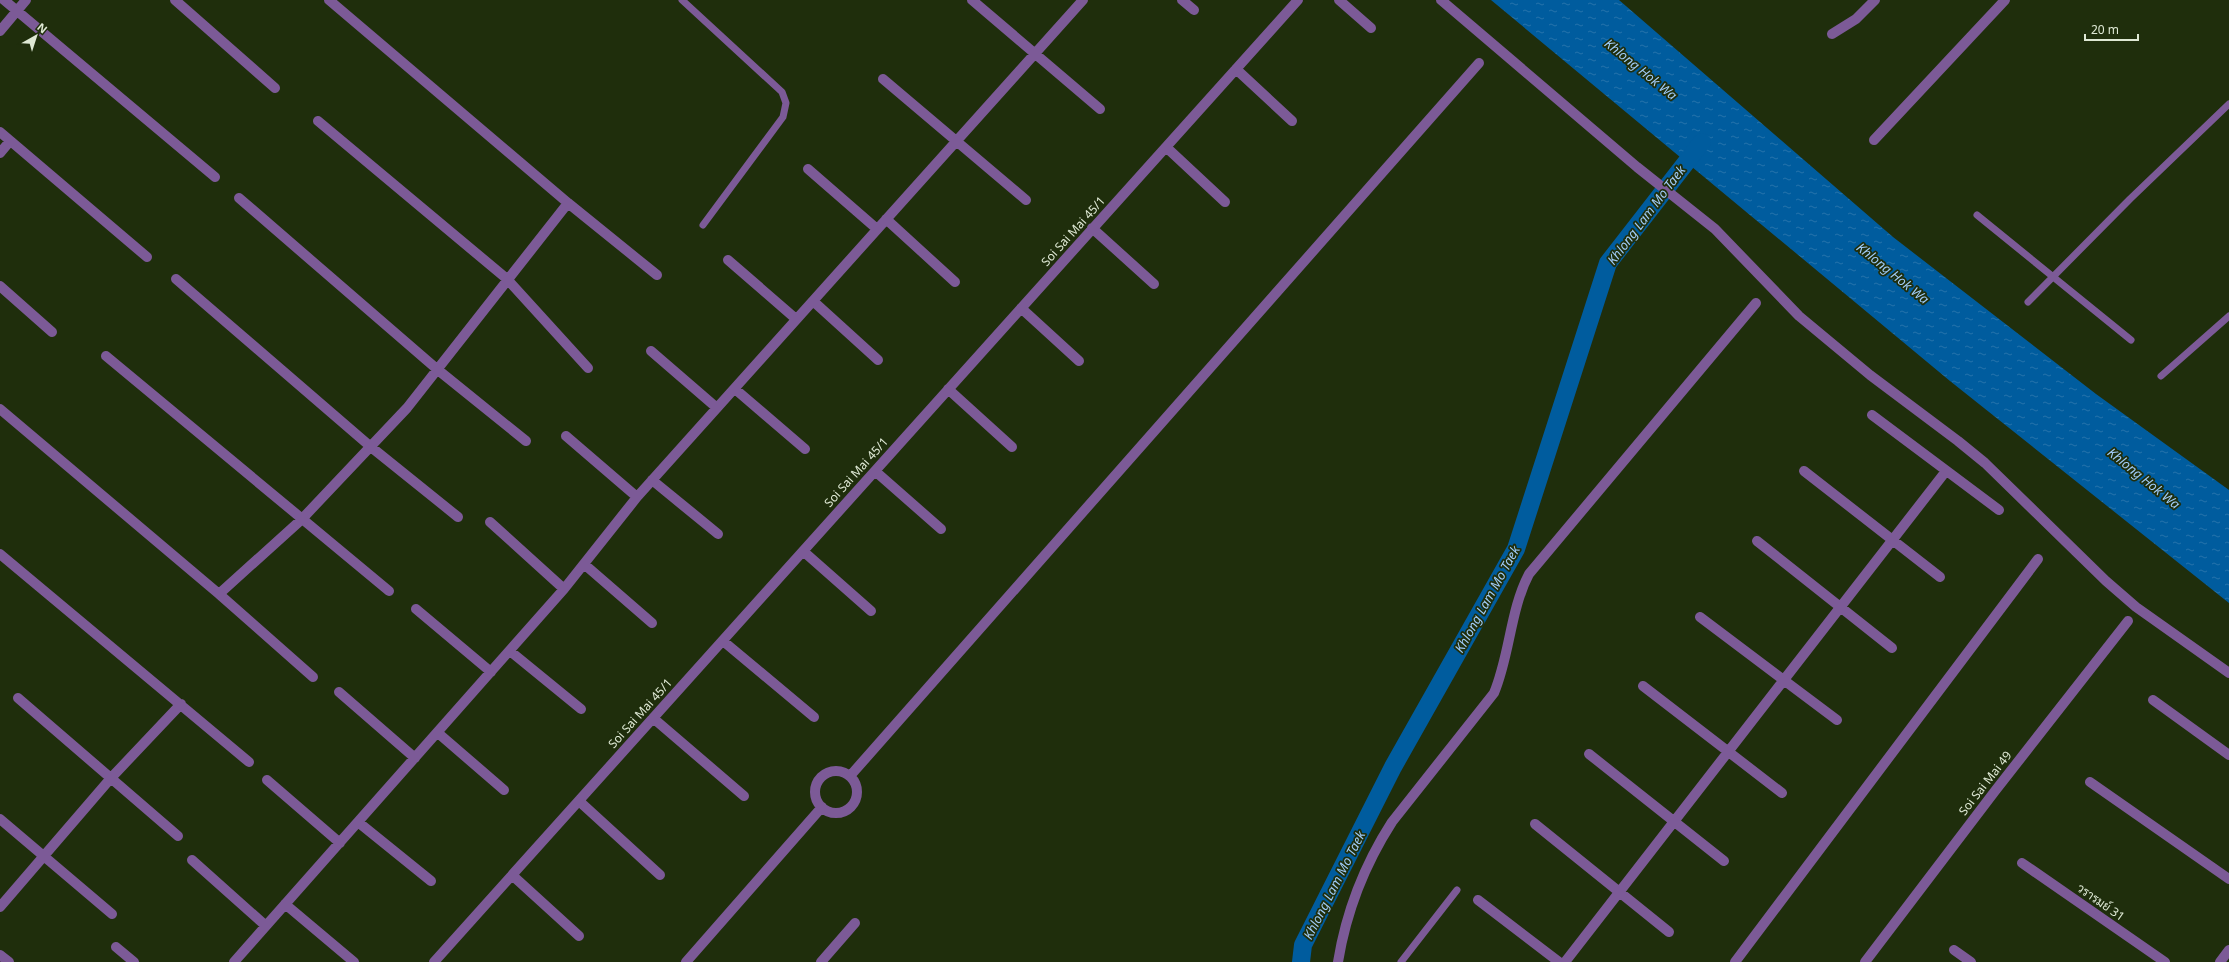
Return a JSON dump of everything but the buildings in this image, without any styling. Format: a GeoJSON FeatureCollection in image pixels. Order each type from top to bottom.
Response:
{"type":"FeatureCollection","features":[{"type":"Feature","properties":{"kind":"street"},"geometry":{"type":"LineString","coordinates":[[4,0],[215,177]]}},
{"type":"Feature","properties":{"kind":"street"},"geometry":{"type":"LineString","coordinates":[[0,32],[26,0]]}},
{"type":"Feature","properties":{"kind":"street"},"geometry":{"type":"LineString","coordinates":[[175,0],[275,88]]}},
{"type":"Feature","properties":{"kind":"street"},"geometry":{"type":"LineString","coordinates":[[329,0],[568,203],[657,275]]}},
{"type":"Feature","properties":{"kind":"street"},"geometry":{"type":"LineString","coordinates":[[972,0],[1100,109]]}},
{"type":"Feature","properties":{"kind":"street"},"geometry":{"type":"LineString","coordinates":[[234,962],[564,589],[652,480],[1083,0]]}},
{"type":"Feature","properties":{"kind":"street"},"geometry":{"type":"LineString","coordinates":[[1182,0],[1194,10]]}},
{"type":"Feature","properties":{"kind":"street","name":"Soi Sai Mai 45/1"},"geometry":{"type":"LineString","coordinates":[[439,960],[512,875],[1298,0]]}},
{"type":"Feature","properties":{"kind":"street"},"geometry":{"type":"LineString","coordinates":[[1339,0],[1370,28]]}},
{"type":"Feature","properties":{"kind":"street"},"geometry":{"type":"LineString","coordinates":[[1441,0],[1637,167],[1715,229],[1799,316],[1870,375],[1985,463],[2106,581],[2136,607],[2229,673]]}},
{"type":"Feature","properties":{"kind":"street"},"geometry":{"type":"LineString","coordinates":[[1832,34],[1856,19],[1874,0]]}},
{"type":"Feature","properties":{"kind":"street"},"geometry":{"type":"LineString","coordinates":[[1874,140],[2005,0]]}},
{"type":"Feature","properties":{"kind":"street"},"geometry":{"type":"LineString","coordinates":[[850,776],[1479,63]]}},
{"type":"Feature","properties":{"kind":"street"},"geometry":{"type":"LineString","coordinates":[[1236,69],[1292,121]]}},
{"type":"Feature","properties":{"kind":"street"},"geometry":{"type":"LineString","coordinates":[[883,79],[1026,200]]}},
{"type":"Feature","properties":{"kind":"street"},"geometry":{"type":"LineString","coordinates":[[318,121],[507,279],[588,368]]}},
{"type":"Feature","properties":{"kind":"street"},"geometry":{"type":"LineString","coordinates":[[0,132],[146,258]]}},
{"type":"Feature","properties":{"kind":"street"},"geometry":{"type":"LineString","coordinates":[[0,153],[10,141]]}},
{"type":"Feature","properties":{"kind":"street"},"geometry":{"type":"LineString","coordinates":[[1166,148],[1225,202]]}},
{"type":"Feature","properties":{"kind":"street"},"geometry":{"type":"LineString","coordinates":[[808,168],[877,229]]}},
{"type":"Feature","properties":{"kind":"street"},"geometry":{"type":"LineString","coordinates":[[239,198],[438,370],[526,441]]}},
{"type":"Feature","properties":{"kind":"street"},"geometry":{"type":"LineString","coordinates":[[219,594],[301,520],[371,447],[438,370],[507,279],[568,203]]}},
{"type":"Feature","properties":{"kind":"street"},"geometry":{"type":"LineString","coordinates":[[886,219],[955,282]]}},
{"type":"Feature","properties":{"kind":"street"},"geometry":{"type":"LineString","coordinates":[[1092,228],[1154,284]]}},
{"type":"Feature","properties":{"kind":"street"},"geometry":{"type":"LineString","coordinates":[[728,260],[796,319]]}},
{"type":"Feature","properties":{"kind":"street"},"geometry":{"type":"LineString","coordinates":[[176,279],[371,447],[458,517]]}},
{"type":"Feature","properties":{"kind":"street"},"geometry":{"type":"LineString","coordinates":[[0,286],[52,332]]}},
{"type":"Feature","properties":{"kind":"street"},"geometry":{"type":"LineString","coordinates":[[813,301],[878,360]]}},
{"type":"Feature","properties":{"kind":"street"},"geometry":{"type":"LineString","coordinates":[[1338,962],[1342,939],[1354,897],[1381,840],[1392,822],[1494,693],[1501,675],[1521,588],[1528,574],[1756,303]]}},
{"type":"Feature","properties":{"kind":"street"},"geometry":{"type":"LineString","coordinates":[[1021,308],[1079,362]]}},
{"type":"Feature","properties":{"kind":"street"},"geometry":{"type":"LineString","coordinates":[[651,351],[717,408]]}},
{"type":"Feature","properties":{"kind":"street"},"geometry":{"type":"LineString","coordinates":[[106,356],[301,520],[389,591]]}},
{"type":"Feature","properties":{"kind":"street"},"geometry":{"type":"LineString","coordinates":[[734,389],[805,449]]}},
{"type":"Feature","properties":{"kind":"street"},"geometry":{"type":"LineString","coordinates":[[948,389],[1012,447]]}},
{"type":"Feature","properties":{"kind":"street"},"geometry":{"type":"LineString","coordinates":[[0,409],[219,594],[313,677]]}},
{"type":"Feature","properties":{"kind":"street"},"geometry":{"type":"LineString","coordinates":[[1872,415],[1999,510]]}},
{"type":"Feature","properties":{"kind":"street"},"geometry":{"type":"LineString","coordinates":[[566,436],[637,497]]}},
{"type":"Feature","properties":{"kind":"street"},"geometry":{"type":"LineString","coordinates":[[875,471],[941,529]]}},
{"type":"Feature","properties":{"kind":"street"},"geometry":{"type":"LineString","coordinates":[[1804,471],[1940,577]]}},
{"type":"Feature","properties":{"kind":"street"},"geometry":{"type":"LineString","coordinates":[[1565,962],[1946,471]]}},
{"type":"Feature","properties":{"kind":"street"},"geometry":{"type":"LineString","coordinates":[[652,480],[718,534]]}},
{"type":"Feature","properties":{"kind":"street"},"geometry":{"type":"LineString","coordinates":[[490,522],[564,589]]}},
{"type":"Feature","properties":{"kind":"street"},"geometry":{"type":"LineString","coordinates":[[1756,541],[1892,648]]}},
{"type":"Feature","properties":{"kind":"street"},"geometry":{"type":"LineString","coordinates":[[803,551],[871,611]]}},
{"type":"Feature","properties":{"kind":"street"},"geometry":{"type":"LineString","coordinates":[[0,554],[249,762]]}},
{"type":"Feature","properties":{"kind":"street"},"geometry":{"type":"LineString","coordinates":[[1735,962],[2038,558]]}},
{"type":"Feature","properties":{"kind":"street"},"geometry":{"type":"LineString","coordinates":[[584,564],[652,623]]}},
{"type":"Feature","properties":{"kind":"street"},"geometry":{"type":"LineString","coordinates":[[416,609],[491,672]]}},
{"type":"Feature","properties":{"kind":"street"},"geometry":{"type":"LineString","coordinates":[[1700,617],[1837,720]]}},
{"type":"Feature","properties":{"kind":"street","name":"Soi Sai Mai 49"},"geometry":{"type":"LineString","coordinates":[[1865,962],[1995,791],[2128,621]]}},
{"type":"Feature","properties":{"kind":"street"},"geometry":{"type":"LineString","coordinates":[[723,641],[814,716]]}},
{"type":"Feature","properties":{"kind":"street"},"geometry":{"type":"LineString","coordinates":[[510,651],[581,709]]}},
{"type":"Feature","properties":{"kind":"street"},"geometry":{"type":"LineString","coordinates":[[1643,686],[1782,793]]}},
{"type":"Feature","properties":{"kind":"street"},"geometry":{"type":"LineString","coordinates":[[339,692],[415,758]]}},
{"type":"Feature","properties":{"kind":"street"},"geometry":{"type":"LineString","coordinates":[[18,698],[178,836]]}},
{"type":"Feature","properties":{"kind":"street"},"geometry":{"type":"LineString","coordinates":[[2153,700],[2229,755]]}},
{"type":"Feature","properties":{"kind":"street"},"geometry":{"type":"LineString","coordinates":[[0,907],[111,778],[181,704]]}},
{"type":"Feature","properties":{"kind":"street"},"geometry":{"type":"LineString","coordinates":[[653,718],[744,796]]}},
{"type":"Feature","properties":{"kind":"street"},"geometry":{"type":"LineString","coordinates":[[438,733],[504,790]]}},
{"type":"Feature","properties":{"kind":"street"},"geometry":{"type":"LineString","coordinates":[[1589,754],[1724,861]]}},
{"type":"Feature","properties":{"kind":"street"},"geometry":{"type":"LineString","coordinates":[[836,771],[850,776],[857,789],[854,802],[843,812],[828,811],[822,807],[818,802],[815,788],[823,776],[836,771]]}},
{"type":"Feature","properties":{"kind":"street"},"geometry":{"type":"LineString","coordinates":[[267,780],[340,843]]}},
{"type":"Feature","properties":{"kind":"street"},"geometry":{"type":"LineString","coordinates":[[2090,782],[2229,879]]}},
{"type":"Feature","properties":{"kind":"street"},"geometry":{"type":"LineString","coordinates":[[579,801],[660,875]]}},
{"type":"Feature","properties":{"kind":"street"},"geometry":{"type":"LineString","coordinates":[[686,962],[822,807]]}},
{"type":"Feature","properties":{"kind":"street"},"geometry":{"type":"LineString","coordinates":[[0,819],[112,914]]}},
{"type":"Feature","properties":{"kind":"street"},"geometry":{"type":"LineString","coordinates":[[358,822],[431,881]]}},
{"type":"Feature","properties":{"kind":"street"},"geometry":{"type":"LineString","coordinates":[[1536,824],[1669,932]]}},
{"type":"Feature","properties":{"kind":"street"},"geometry":{"type":"LineString","coordinates":[[192,860],[266,926]]}},
{"type":"Feature","properties":{"kind":"street","name":"วรารมย์ 31"},"geometry":{"type":"LineString","coordinates":[[2022,863],[2165,962]]}},
{"type":"Feature","properties":{"kind":"street"},"geometry":{"type":"LineString","coordinates":[[512,875],[579,936]]}},
{"type":"Feature","properties":{"kind":"street"},"geometry":{"type":"LineString","coordinates":[[1478,900],[1559,962]]}},
{"type":"Feature","properties":{"kind":"street"},"geometry":{"type":"LineString","coordinates":[[285,904],[354,962]]}},
{"type":"Feature","properties":{"kind":"street"},"geometry":{"type":"LineString","coordinates":[[821,962],[855,923]]}},
{"type":"Feature","properties":{"kind":"street"},"geometry":{"type":"LineString","coordinates":[[116,946],[134,962]]}},
{"type":"Feature","properties":{"kind":"street"},"geometry":{"type":"LineString","coordinates":[[1954,950],[1971,962]]}},
{"type":"Feature","properties":{"kind":"street"},"geometry":{"type":"LineString","coordinates":[[2220,962],[2229,950]]}},
{"type":"Feature","properties":{"kind":"street"},"geometry":{"type":"LineString","coordinates":[[0,954],[9,962]]}},
{"type":"Feature","properties":{"kind":"lane"},"geometry":{"type":"LineString","coordinates":[[682,0],[782,92],[786,103],[783,117],[703,225]]}},
{"type":"Feature","properties":{"kind":"lane"},"geometry":{"type":"LineString","coordinates":[[2028,302],[2052,276],[2229,104]]}},
{"type":"Feature","properties":{"kind":"lane"},"geometry":{"type":"LineString","coordinates":[[1977,215],[2131,340]]}},
{"type":"Feature","properties":{"kind":"lane"},"geometry":{"type":"LineString","coordinates":[[2161,376],[2229,316]]}},
{"type":"Feature","properties":{"kind":"lane"},"geometry":{"type":"LineString","coordinates":[[1401,962],[1457,890]]}},
{"type":"Feature","properties":{"kind":"water","name":"Khlong Hok Wa"},"geometry":{"type":"Polygon","coordinates":[[[1491,0],[1619,0],[1893,237],[2096,394],[2229,490],[2229,603],[1950,381],[1491,0]]]}},
{"type":"Feature","properties":{"kind":"waterway","name":"Khlong Lam Mo Taek"},"geometry":{"type":"LineString","coordinates":[[1301,962],[1303,945],[1393,767],[1516,549],[1608,263],[1702,142]]}}]}
